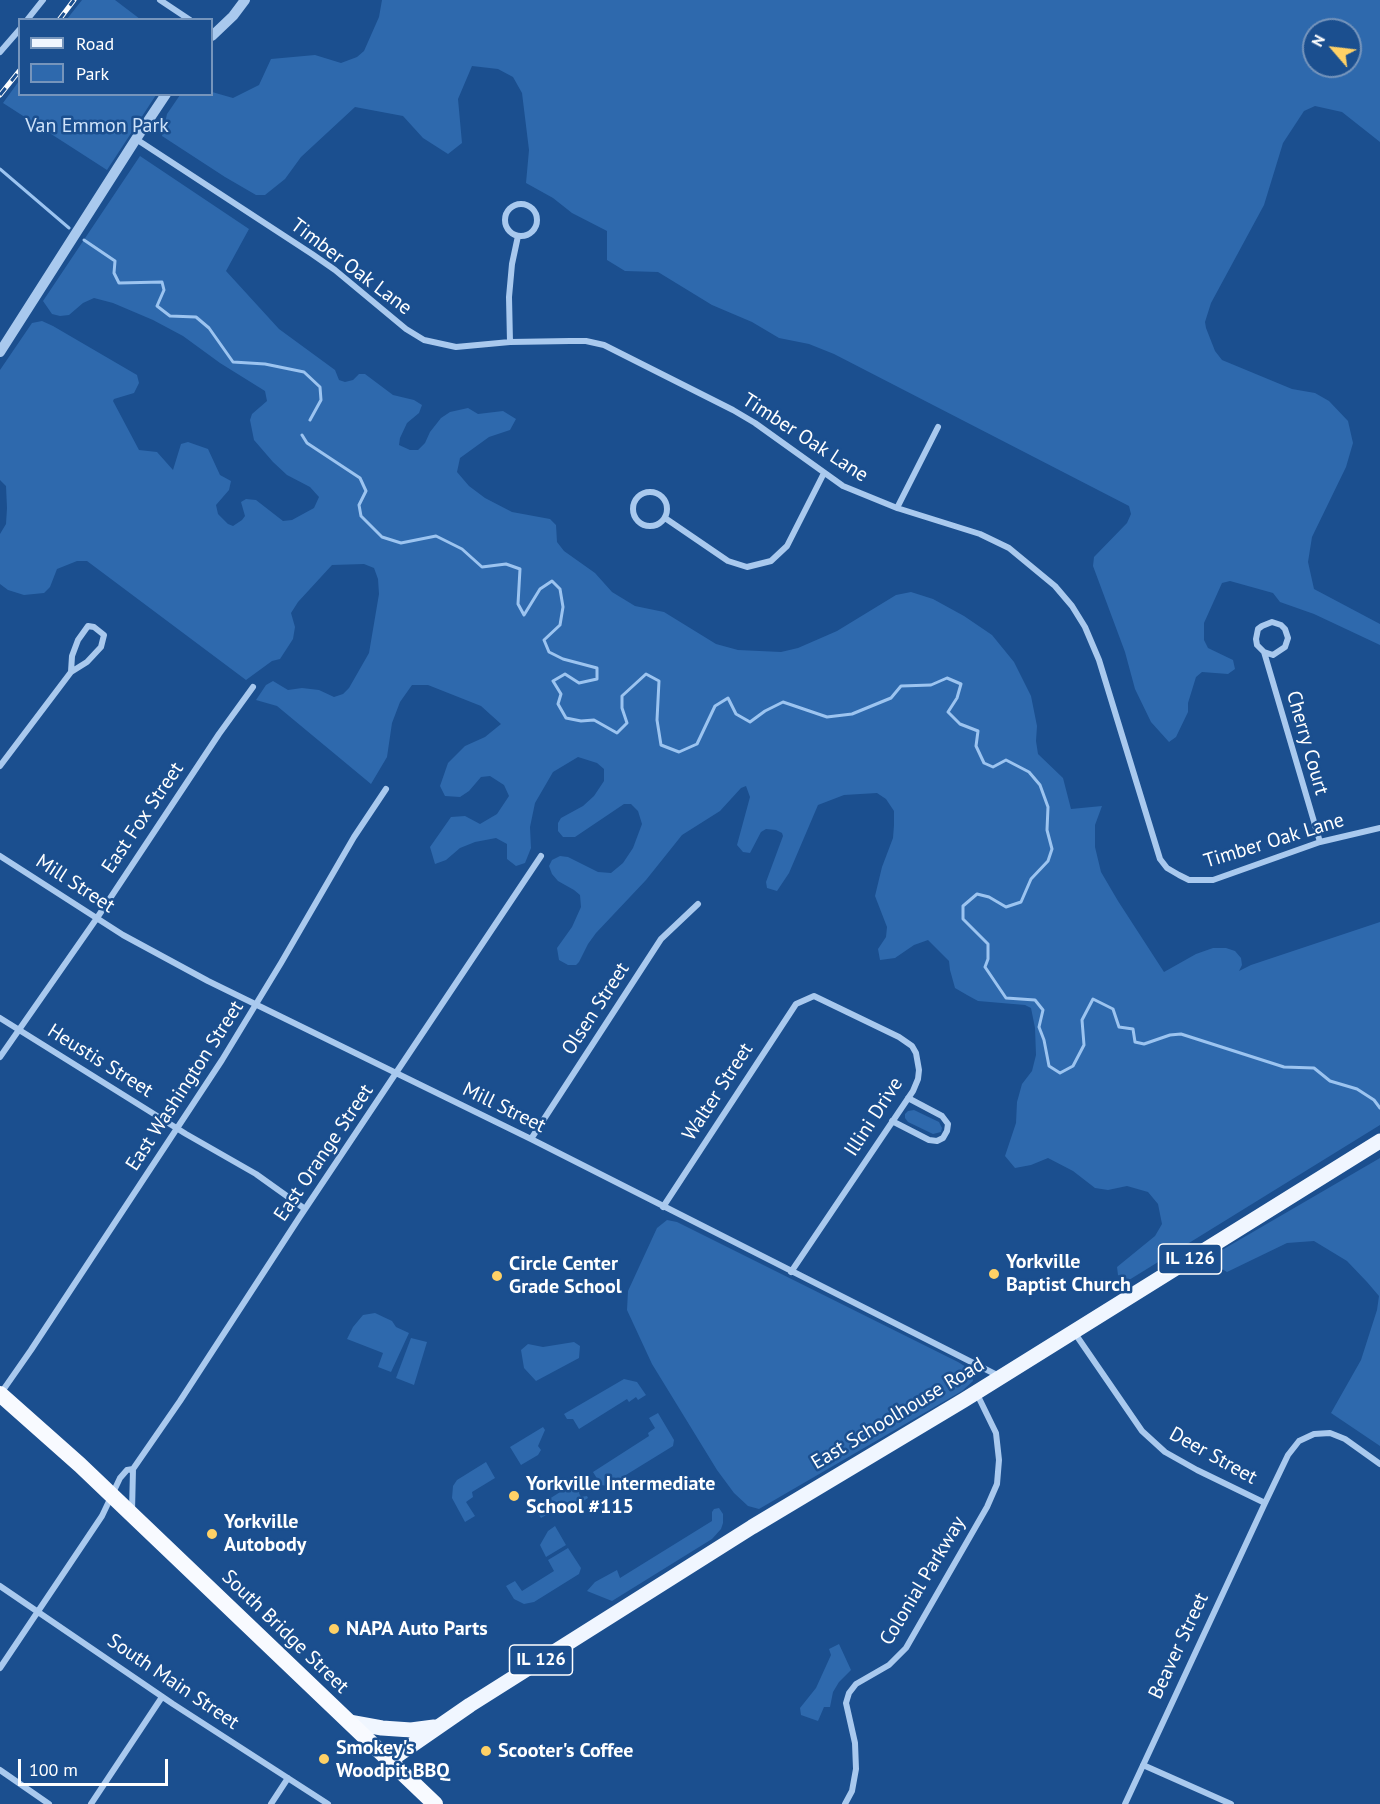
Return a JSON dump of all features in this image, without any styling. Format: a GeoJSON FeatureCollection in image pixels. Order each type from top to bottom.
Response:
{"type":"FeatureCollection","features":[{"type":"Feature","properties":{"kind":"highway","name":"South Bridge Street"},"geometry":{"type":"LineString","coordinates":[[0,1394],[112,1495],[435,1804]]}},
{"type":"Feature","properties":{"kind":"main road","name":"East Schoolhouse Road"},"geometry":{"type":"LineString","coordinates":[[389,1761],[481,1698],[752,1527],[976,1392],[1380,1141]]}},
{"type":"Feature","properties":{"kind":"main road","name":"East Schoolhouse Road"},"geometry":{"type":"LineString","coordinates":[[349,1722],[411,1730],[440,1726]]}},
{"type":"Feature","properties":{"kind":"street"},"geometry":{"type":"LineString","coordinates":[[29,18],[43,0]]}},
{"type":"Feature","properties":{"kind":"street"},"geometry":{"type":"LineString","coordinates":[[160,0],[186,18]]}},
{"type":"Feature","properties":{"kind":"street"},"geometry":{"type":"LineString","coordinates":[[213,34],[233,16],[245,0]]}},
{"type":"Feature","properties":{"kind":"street"},"geometry":{"type":"LineString","coordinates":[[0,52],[18,31]]}},
{"type":"Feature","properties":{"kind":"street"},"geometry":{"type":"LineString","coordinates":[[0,352],[165,96]]}},
{"type":"Feature","properties":{"kind":"street","name":"Timber Oak Lane"},"geometry":{"type":"LineString","coordinates":[[135,139],[306,249],[406,329],[424,340],[456,347],[510,342],[586,341],[604,345],[733,410],[755,423],[843,486],[897,508],[980,534],[1009,548],[1055,586],[1072,606],[1084,627],[1099,660],[1155,845],[1160,859],[1167,868],[1189,880],[1213,880],[1320,842],[1380,828]]}},
{"type":"Feature","properties":{"kind":"street"},"geometry":{"type":"LineString","coordinates":[[524,204],[536,213],[537,223],[528,234],[518,236],[509,231],[505,217],[506,212],[514,205],[524,204]]}},
{"type":"Feature","properties":{"kind":"street"},"geometry":{"type":"LineString","coordinates":[[510,342],[509,297],[512,264],[518,236]]}},
{"type":"Feature","properties":{"kind":"street"},"geometry":{"type":"LineString","coordinates":[[897,508],[938,427]]}},
{"type":"Feature","properties":{"kind":"street"},"geometry":{"type":"LineString","coordinates":[[665,518],[728,561],[747,567],[771,561],[787,546],[824,473]]}},
{"type":"Feature","properties":{"kind":"street"},"geometry":{"type":"LineString","coordinates":[[648,492],[662,496],[668,509],[665,518],[651,526],[641,524],[633,511],[636,498],[648,492]]}},
{"type":"Feature","properties":{"kind":"street","name":"Cherry Court"},"geometry":{"type":"LineString","coordinates":[[1264,652],[1273,655],[1285,647],[1288,638],[1281,625],[1267,623],[1258,629],[1256,639],[1260,649],[1264,652],[1320,842]]}},
{"type":"Feature","properties":{"kind":"street"},"geometry":{"type":"LineString","coordinates":[[0,766],[71,672],[87,662],[101,647],[104,635],[94,627],[88,626],[78,640],[72,656],[71,672]]}},
{"type":"Feature","properties":{"kind":"street","name":"East Fox Street"},"geometry":{"type":"LineString","coordinates":[[0,1057],[97,918],[219,734],[254,687]]}},
{"type":"Feature","properties":{"kind":"street","name":"East Washington Street"},"geometry":{"type":"LineString","coordinates":[[0,1394],[56,1314],[256,1005],[354,837],[386,789]]}},
{"type":"Feature","properties":{"kind":"street","name":"Mill Street"},"geometry":{"type":"LineString","coordinates":[[0,856],[152,952],[531,1139],[1000,1377]]}},
{"type":"Feature","properties":{"kind":"street","name":"East Orange Street"},"geometry":{"type":"LineString","coordinates":[[0,1668],[102,1516],[120,1478],[127,1470],[133,1469],[191,1385],[305,1209],[541,856]]}},
{"type":"Feature","properties":{"kind":"street","name":"Olsen Street"},"geometry":{"type":"LineString","coordinates":[[531,1139],[661,939],[698,904]]}},
{"type":"Feature","properties":{"kind":"street","name":"Illini Drive"},"geometry":{"type":"LineString","coordinates":[[791,1272],[908,1098],[920,1070],[919,1061],[912,1046],[899,1036],[814,996],[804,999]]}},
{"type":"Feature","properties":{"kind":"street","name":"Walter Street"},"geometry":{"type":"LineString","coordinates":[[663,1207],[796,1004],[804,999]]}},
{"type":"Feature","properties":{"kind":"street","name":"Heustis Street"},"geometry":{"type":"LineString","coordinates":[[0,1018],[176,1128],[255,1174],[305,1209]]}},
{"type":"Feature","properties":{"kind":"street"},"geometry":{"type":"LineString","coordinates":[[892,1120],[928,1140],[937,1141],[943,1138],[948,1124],[942,1116],[908,1098]]}},
{"type":"Feature","properties":{"kind":"street","name":"Deer Street"},"geometry":{"type":"LineString","coordinates":[[1074,1331],[1142,1431],[1165,1452],[1265,1503],[1288,1455],[1299,1441],[1314,1434],[1330,1433],[1345,1439],[1380,1464]]}},
{"type":"Feature","properties":{"kind":"street","name":"Colonial Parkway"},"geometry":{"type":"LineString","coordinates":[[845,1804],[852,1791],[856,1769],[855,1743],[846,1703],[849,1693],[856,1683],[889,1665],[906,1648],[987,1508],[997,1484],[999,1460],[996,1433],[976,1392]]}},
{"type":"Feature","properties":{"kind":"street"},"geometry":{"type":"LineString","coordinates":[[132,1514],[133,1469]]}},
{"type":"Feature","properties":{"kind":"street","name":"Beaver Street"},"geometry":{"type":"LineString","coordinates":[[1125,1804],[1265,1503]]}},
{"type":"Feature","properties":{"kind":"street","name":"South Main Street"},"geometry":{"type":"LineString","coordinates":[[0,1586],[162,1697],[328,1804]]}},
{"type":"Feature","properties":{"kind":"street"},"geometry":{"type":"LineString","coordinates":[[91,1804],[162,1697]]}},
{"type":"Feature","properties":{"kind":"street"},"geometry":{"type":"LineString","coordinates":[[1143,1765],[1231,1804]]}},
{"type":"Feature","properties":{"kind":"street"},"geometry":{"type":"LineString","coordinates":[[0,1770],[49,1804]]}},
{"type":"Feature","properties":{"kind":"street"},"geometry":{"type":"LineString","coordinates":[[271,1804],[288,1779]]}},
{"type":"Feature","properties":{"kind":"green space"},"geometry":{"type":"Polygon","coordinates":[[[82,0],[115,0],[139,18],[68,18],[82,0]]]}},
{"type":"Feature","properties":{"kind":"green space"},"geometry":{"type":"Polygon","coordinates":[[[382,0],[1380,0],[1380,142],[1342,112],[1315,106],[1304,111],[1283,143],[1264,205],[1211,303],[1205,322],[1215,351],[1222,360],[1292,389],[1315,393],[1329,401],[1348,421],[1353,443],[1346,467],[1312,537],[1308,562],[1314,589],[1380,624],[1380,645],[1314,614],[1280,602],[1273,593],[1230,581],[1222,583],[1204,623],[1204,640],[1208,648],[1233,660],[1235,669],[1228,674],[1202,672],[1196,677],[1188,703],[1188,712],[1176,737],[1169,742],[1151,722],[1135,689],[1125,652],[1093,566],[1094,557],[1127,523],[1131,514],[1129,506],[834,354],[809,344],[779,338],[752,322],[712,305],[658,272],[625,271],[607,260],[607,231],[572,213],[553,198],[526,183],[529,150],[522,93],[513,77],[498,69],[472,66],[458,99],[462,143],[448,154],[423,138],[403,116],[355,107],[301,157],[285,179],[265,195],[256,195],[162,136],[167,114],[179,96],[213,96],[213,92],[233,98],[259,85],[271,59],[315,55],[341,63],[357,57],[364,51],[379,17],[382,0]]]}},
{"type":"Feature","properties":{"kind":"green space","name":"Van Emmon Park"},"geometry":{"type":"Polygon","coordinates":[[[18,82],[18,96],[155,96],[107,170],[3,103],[18,82]]]}},
{"type":"Feature","properties":{"kind":"green space"},"geometry":{"type":"Polygon","coordinates":[[[140,156],[249,229],[226,271],[279,329],[335,370],[339,380],[345,382],[353,380],[359,374],[365,374],[393,395],[414,400],[422,405],[419,413],[407,423],[399,445],[410,450],[418,450],[441,418],[450,412],[468,408],[478,414],[503,411],[516,419],[510,430],[489,437],[460,458],[457,472],[469,486],[485,498],[512,512],[550,519],[556,525],[557,542],[564,551],[595,573],[612,592],[635,606],[664,612],[716,644],[738,650],[781,652],[798,648],[837,631],[896,595],[911,592],[933,599],[992,635],[1014,662],[1031,696],[1037,726],[1038,754],[1063,778],[1071,809],[1102,806],[1095,825],[1095,847],[1101,872],[1164,972],[1196,954],[1213,948],[1235,951],[1241,958],[1242,965],[1239,971],[1380,922],[1380,1125],[1129,1280],[1118,1275],[1117,1267],[1155,1236],[1162,1224],[1158,1204],[1148,1192],[1127,1186],[1108,1190],[1095,1188],[1073,1171],[1048,1158],[1015,1168],[1005,1156],[1016,1123],[1017,1102],[1022,1084],[1032,1071],[1036,1055],[1035,1028],[1031,1008],[1025,1005],[978,1001],[955,988],[949,961],[928,940],[914,945],[895,958],[880,960],[878,949],[886,937],[887,927],[875,896],[882,867],[893,838],[894,811],[886,799],[877,793],[844,795],[818,805],[789,873],[777,891],[767,888],[766,882],[783,836],[782,833],[766,829],[761,832],[750,853],[743,852],[737,845],[750,797],[746,786],[741,788],[720,811],[682,835],[646,880],[596,933],[579,962],[576,965],[568,965],[559,960],[557,948],[572,927],[581,907],[580,895],[558,881],[552,874],[549,866],[552,860],[560,856],[568,857],[598,872],[611,873],[623,863],[633,848],[642,824],[638,811],[631,804],[624,804],[575,837],[563,837],[558,831],[561,818],[583,806],[594,796],[604,781],[604,769],[597,763],[578,757],[553,772],[535,803],[530,827],[531,848],[525,863],[516,866],[507,859],[507,844],[496,838],[460,848],[446,860],[435,864],[430,847],[451,817],[465,816],[480,824],[497,814],[509,796],[504,785],[490,776],[481,777],[469,791],[460,797],[445,796],[440,786],[448,763],[465,746],[485,737],[501,724],[481,706],[428,685],[412,685],[400,702],[392,723],[387,757],[371,784],[277,706],[256,700],[266,685],[273,681],[288,690],[302,688],[319,690],[334,697],[343,694],[349,688],[369,653],[379,594],[378,579],[374,568],[364,564],[332,565],[298,602],[291,613],[295,627],[293,639],[280,659],[272,661],[246,680],[87,561],[77,561],[57,569],[50,587],[44,593],[24,595],[8,590],[0,584],[0,534],[6,524],[7,508],[6,486],[0,480],[0,370],[32,323],[42,321],[53,326],[137,375],[139,383],[134,393],[113,401],[139,450],[157,452],[173,470],[181,444],[188,442],[208,449],[220,475],[231,481],[229,490],[216,505],[218,514],[228,524],[233,526],[245,516],[241,502],[246,499],[256,500],[283,521],[292,520],[314,508],[319,497],[310,487],[287,475],[254,440],[250,420],[252,414],[267,401],[265,391],[220,363],[183,336],[113,303],[94,298],[83,303],[69,315],[60,316],[52,314],[43,301],[140,156]]]}},
{"type":"Feature","properties":{"kind":"green space"},"geometry":{"type":"Polygon","coordinates":[[[914,1110],[939,1122],[941,1132],[933,1134],[908,1122],[905,1114],[914,1110]]]}},
{"type":"Feature","properties":{"kind":"green space"},"geometry":{"type":"Polygon","coordinates":[[[1380,1158],[1380,1446],[1331,1413],[1361,1360],[1377,1310],[1379,1296],[1367,1282],[1347,1261],[1314,1241],[1287,1243],[1227,1272],[1217,1266],[1218,1256],[1222,1250],[1380,1158]]]}},
{"type":"Feature","properties":{"kind":"green space"},"geometry":{"type":"Polygon","coordinates":[[[667,1220],[677,1222],[958,1362],[971,1370],[973,1381],[962,1391],[759,1509],[748,1506],[734,1493],[717,1470],[652,1364],[627,1310],[628,1291],[657,1228],[667,1220]]]}},
{"type":"Feature","properties":{"kind":"green space"},"geometry":{"type":"Polygon","coordinates":[[[375,1313],[409,1333],[391,1372],[378,1367],[383,1353],[347,1339],[363,1315],[375,1313]]]}},
{"type":"Feature","properties":{"kind":"green space"},"geometry":{"type":"Polygon","coordinates":[[[411,1338],[427,1342],[414,1385],[396,1378],[411,1338]]]}},
{"type":"Feature","properties":{"kind":"green space"},"geometry":{"type":"Polygon","coordinates":[[[574,1342],[580,1346],[579,1358],[536,1381],[524,1368],[521,1350],[528,1344],[543,1347],[574,1342]]]}},
{"type":"Feature","properties":{"kind":"green space"},"geometry":{"type":"Polygon","coordinates":[[[624,1379],[637,1382],[646,1395],[638,1400],[636,1397],[629,1402],[627,1399],[579,1429],[573,1419],[567,1419],[564,1414],[624,1379]]]}},
{"type":"Feature","properties":{"kind":"green space"},"geometry":{"type":"Polygon","coordinates":[[[658,1413],[674,1440],[673,1446],[608,1486],[601,1485],[593,1472],[649,1436],[648,1433],[655,1428],[649,1418],[658,1413]]]}},
{"type":"Feature","properties":{"kind":"green space"},"geometry":{"type":"Polygon","coordinates":[[[543,1427],[545,1430],[538,1446],[541,1450],[538,1455],[521,1465],[510,1447],[543,1427]]]}},
{"type":"Feature","properties":{"kind":"green space"},"geometry":{"type":"Polygon","coordinates":[[[486,1462],[495,1478],[472,1492],[473,1497],[466,1502],[475,1516],[465,1522],[452,1498],[453,1486],[457,1480],[486,1462]]]}},
{"type":"Feature","properties":{"kind":"green space"},"geometry":{"type":"Polygon","coordinates":[[[579,1480],[587,1488],[580,1490],[581,1497],[587,1496],[588,1498],[561,1515],[553,1511],[541,1518],[535,1508],[579,1480]]]}},
{"type":"Feature","properties":{"kind":"green space"},"geometry":{"type":"Polygon","coordinates":[[[719,1508],[723,1514],[723,1523],[712,1539],[612,1601],[587,1591],[595,1582],[617,1570],[620,1578],[712,1521],[712,1512],[719,1508]]]}},
{"type":"Feature","properties":{"kind":"green space"},"geometry":{"type":"Polygon","coordinates":[[[555,1526],[566,1545],[546,1557],[540,1545],[548,1531],[555,1526]]]}},
{"type":"Feature","properties":{"kind":"green space"},"geometry":{"type":"Polygon","coordinates":[[[568,1548],[581,1568],[579,1574],[534,1602],[524,1604],[514,1599],[506,1586],[515,1581],[522,1591],[554,1571],[548,1560],[568,1548]]]}},
{"type":"Feature","properties":{"kind":"green space"},"geometry":{"type":"Polygon","coordinates":[[[839,1644],[851,1670],[839,1682],[833,1692],[830,1707],[824,1707],[818,1721],[801,1715],[800,1708],[816,1688],[831,1655],[829,1649],[839,1644]]]}},
{"type":"Feature","properties":{"kind":"waterway"},"geometry":{"type":"LineString","coordinates":[[0,169],[69,228]]}},
{"type":"Feature","properties":{"kind":"waterway"},"geometry":{"type":"LineString","coordinates":[[84,240],[115,261],[114,273],[119,283],[162,282],[164,290],[157,306],[170,316],[196,317],[209,328],[233,362],[265,364],[304,372],[320,387],[321,400],[310,420]]}},
{"type":"Feature","properties":{"kind":"waterway"},"geometry":{"type":"LineString","coordinates":[[302,435],[307,443],[360,478],[366,491],[359,505],[361,516],[382,537],[401,543],[436,536],[462,549],[482,567],[506,564],[520,569],[518,604],[524,615],[540,589],[552,581],[560,589],[563,607],[560,625],[544,640],[549,652],[563,659],[597,668],[597,679],[579,683],[565,674],[553,681],[561,694],[558,704],[566,718],[581,721],[594,720],[617,733],[627,723],[622,708],[622,696],[646,674],[659,681],[657,720],[661,745],[679,752],[697,744],[715,706],[728,698],[736,714],[750,722],[783,702],[827,717],[852,714],[891,698],[901,686],[931,685],[947,678],[961,684],[957,698],[948,712],[960,724],[978,731],[976,746],[984,763],[993,767],[1006,760],[1029,772],[1040,785],[1048,807],[1047,830],[1052,849],[1048,861],[1031,879],[1021,902],[1006,907],[989,897],[977,894],[963,906],[963,919],[988,944],[988,959],[985,967],[1006,998],[1035,1000],[1043,1010],[1039,1027],[1049,1066],[1060,1073],[1073,1066],[1084,1045],[1082,1020],[1093,999],[1113,1009],[1119,1027],[1133,1029],[1135,1042],[1144,1044],[1170,1035],[1181,1034],[1284,1067],[1314,1068],[1330,1081],[1357,1089],[1374,1100],[1380,1108]]}},
{"type":"Feature","properties":{"kind":"railway"},"geometry":{"type":"LineString","coordinates":[[60,18],[74,0]]}},
{"type":"Feature","properties":{"kind":"railway"},"geometry":{"type":"LineString","coordinates":[[0,95],[18,72]]}},
{"type":"Feature","properties":{"kind":"place","name":"Yorkville Baptist Church"},"geometry":{"type":"Point","coordinates":[994,1274]}},
{"type":"Feature","properties":{"kind":"place","name":"Circle Center Grade School"},"geometry":{"type":"Point","coordinates":[497,1276]}},
{"type":"Feature","properties":{"kind":"place","name":"Yorkville Intermediate School #115"},"geometry":{"type":"Point","coordinates":[514,1496]}},
{"type":"Feature","properties":{"kind":"place","name":"Yorkville Autobody"},"geometry":{"type":"Point","coordinates":[212,1534]}},
{"type":"Feature","properties":{"kind":"place","name":"NAPA Auto Parts"},"geometry":{"type":"Point","coordinates":[334,1629]}},
{"type":"Feature","properties":{"kind":"place","name":"Scooter's Coffee"},"geometry":{"type":"Point","coordinates":[486,1751]}},
{"type":"Feature","properties":{"kind":"place","name":"Smokey's Woodpit BBQ"},"geometry":{"type":"Point","coordinates":[324,1759]}}]}
